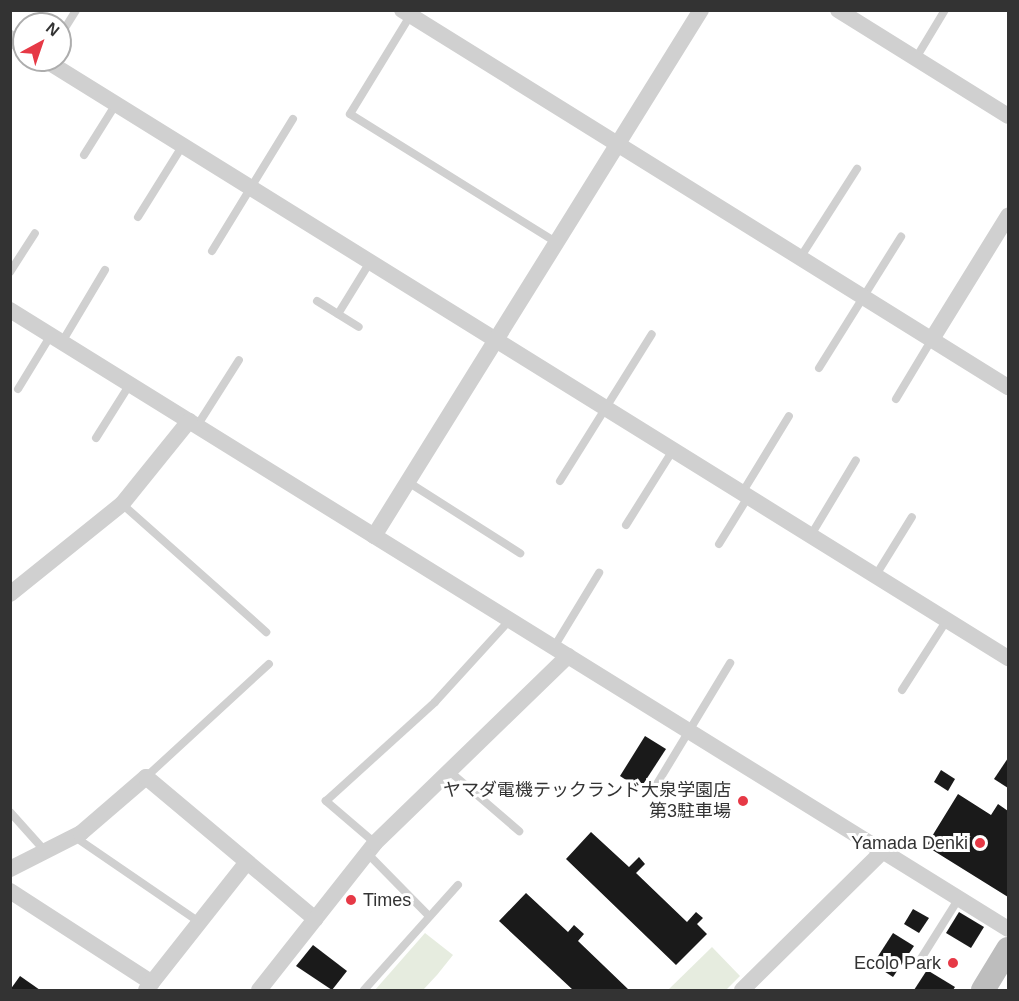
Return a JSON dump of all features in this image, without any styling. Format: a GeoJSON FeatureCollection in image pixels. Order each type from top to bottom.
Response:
{"type":"FeatureCollection","features":[{"type":"Feature","properties":{"kind":"street"},"geometry":{"type":"LineString","coordinates":[[374,536],[701,10]]}},
{"type":"Feature","properties":{"kind":"street"},"geometry":{"type":"LineString","coordinates":[[843,12],[1008,116]]}},
{"type":"Feature","properties":{"kind":"street"},"geometry":{"type":"LineString","coordinates":[[406,13],[1008,387]]}},
{"type":"Feature","properties":{"kind":"street"},"geometry":{"type":"LineString","coordinates":[[64,72],[1008,658]]}},
{"type":"Feature","properties":{"kind":"street"},"geometry":{"type":"LineString","coordinates":[[932,339],[1008,216]]}},
{"type":"Feature","properties":{"kind":"street"},"geometry":{"type":"LineString","coordinates":[[10,310],[1008,929]]}},
{"type":"Feature","properties":{"kind":"street"},"geometry":{"type":"LineString","coordinates":[[10,594],[122,504],[193,424]]}},
{"type":"Feature","properties":{"kind":"street"},"geometry":{"type":"LineString","coordinates":[[259,990],[371,848],[561,651]]}},
{"type":"Feature","properties":{"kind":"street"},"geometry":{"type":"LineString","coordinates":[[10,869],[75,837],[146,777],[315,919]]}},
{"type":"Feature","properties":{"kind":"street"},"geometry":{"type":"LineString","coordinates":[[742,990],[883,851]]}},
{"type":"Feature","properties":{"kind":"street"},"geometry":{"type":"LineString","coordinates":[[10,891],[149,987],[247,862]]}},
{"type":"Feature","properties":{"kind":"street"},"geometry":{"type":"LineString","coordinates":[[983,990],[1008,949]]}},
{"type":"Feature","properties":{"kind":"lane"},"geometry":{"type":"LineString","coordinates":[[915,58],[945,10]]}},
{"type":"Feature","properties":{"kind":"lane"},"geometry":{"type":"LineString","coordinates":[[406,13],[350,114],[557,243]]}},
{"type":"Feature","properties":{"kind":"lane"},"geometry":{"type":"LineString","coordinates":[[84,154],[116,104]]}},
{"type":"Feature","properties":{"kind":"lane"},"geometry":{"type":"LineString","coordinates":[[212,251],[293,119]]}},
{"type":"Feature","properties":{"kind":"lane"},"geometry":{"type":"LineString","coordinates":[[138,217],[183,145]]}},
{"type":"Feature","properties":{"kind":"lane"},"geometry":{"type":"LineString","coordinates":[[800,258],[857,169]]}},
{"type":"Feature","properties":{"kind":"lane"},"geometry":{"type":"LineString","coordinates":[[10,272],[35,233]]}},
{"type":"Feature","properties":{"kind":"lane"},"geometry":{"type":"LineString","coordinates":[[819,368],[901,237]]}},
{"type":"Feature","properties":{"kind":"lane"},"geometry":{"type":"LineString","coordinates":[[338,314],[370,262]]}},
{"type":"Feature","properties":{"kind":"lane"},"geometry":{"type":"LineString","coordinates":[[18,389],[105,270]]}},
{"type":"Feature","properties":{"kind":"lane"},"geometry":{"type":"LineString","coordinates":[[317,301],[359,327]]}},
{"type":"Feature","properties":{"kind":"lane"},"geometry":{"type":"LineString","coordinates":[[560,481],[652,334]]}},
{"type":"Feature","properties":{"kind":"lane"},"geometry":{"type":"LineString","coordinates":[[896,399],[932,339]]}},
{"type":"Feature","properties":{"kind":"lane"},"geometry":{"type":"LineString","coordinates":[[193,424],[239,360]]}},
{"type":"Feature","properties":{"kind":"lane"},"geometry":{"type":"LineString","coordinates":[[96,438],[130,384]]}},
{"type":"Feature","properties":{"kind":"lane"},"geometry":{"type":"LineString","coordinates":[[719,544],[789,416]]}},
{"type":"Feature","properties":{"kind":"lane"},"geometry":{"type":"LineString","coordinates":[[626,525],[673,450]]}},
{"type":"Feature","properties":{"kind":"lane"},"geometry":{"type":"LineString","coordinates":[[811,535],[856,460]]}},
{"type":"Feature","properties":{"kind":"lane"},"geometry":{"type":"LineString","coordinates":[[408,483],[520,553]]}},
{"type":"Feature","properties":{"kind":"lane"},"geometry":{"type":"LineString","coordinates":[[122,504],[266,632]]}},
{"type":"Feature","properties":{"kind":"lane"},"geometry":{"type":"LineString","coordinates":[[876,575],[912,517]]}},
{"type":"Feature","properties":{"kind":"lane"},"geometry":{"type":"LineString","coordinates":[[561,651],[599,573]]}},
{"type":"Feature","properties":{"kind":"lane"},"geometry":{"type":"LineString","coordinates":[[429,915],[371,848],[326,801],[435,702],[510,620]]}},
{"type":"Feature","properties":{"kind":"lane"},"geometry":{"type":"LineString","coordinates":[[902,690],[947,620]]}},
{"type":"Feature","properties":{"kind":"lane"},"geometry":{"type":"LineString","coordinates":[[652,792],[730,663]]}},
{"type":"Feature","properties":{"kind":"lane"},"geometry":{"type":"LineString","coordinates":[[146,777],[269,664]]}},
{"type":"Feature","properties":{"kind":"lane"},"geometry":{"type":"LineString","coordinates":[[448,770],[519,831]]}},
{"type":"Feature","properties":{"kind":"lane"},"geometry":{"type":"LineString","coordinates":[[10,812],[45,852]]}},
{"type":"Feature","properties":{"kind":"lane"},"geometry":{"type":"LineString","coordinates":[[75,837],[199,922]]}},
{"type":"Feature","properties":{"kind":"lane"},"geometry":{"type":"LineString","coordinates":[[364,990],[458,885]]}},
{"type":"Feature","properties":{"kind":"lane"},"geometry":{"type":"LineString","coordinates":[[916,965],[958,898]]}},
{"type":"Feature","properties":{"kind":"shaded area"},"geometry":{"type":"Polygon","coordinates":[[[425,933],[453,955],[437,975],[423,990],[375,990],[425,933]]]}},
{"type":"Feature","properties":{"kind":"shaded area"},"geometry":{"type":"Polygon","coordinates":[[[712,947],[740,976],[726,990],[668,990],[712,947]]]}},
{"type":"Feature","properties":{"kind":"building"},"geometry":{"type":"Polygon","coordinates":[[[645,736],[666,749],[640,789],[620,776],[645,736]]]}},
{"type":"Feature","properties":{"kind":"building"},"geometry":{"type":"Polygon","coordinates":[[[1008,758],[1008,788],[994,779],[1008,758]]]}},
{"type":"Feature","properties":{"kind":"building"},"geometry":{"type":"Polygon","coordinates":[[[941,770],[955,779],[948,791],[934,782],[941,770]]]}},
{"type":"Feature","properties":{"kind":"building"},"geometry":{"type":"Polygon","coordinates":[[[958,794],[991,815],[998,804],[1008,811],[1008,897],[926,846],[958,794]]]}},
{"type":"Feature","properties":{"kind":"building"},"geometry":{"type":"Polygon","coordinates":[[[591,832],[629,867],[639,857],[645,864],[636,873],[687,922],[696,912],[703,918],[697,924],[707,934],[676,965],[566,859],[591,832]]]}},
{"type":"Feature","properties":{"kind":"building"},"geometry":{"type":"Polygon","coordinates":[[[526,893],[568,932],[574,925],[584,934],[578,941],[629,990],[573,990],[499,921],[526,893]]]}},
{"type":"Feature","properties":{"kind":"building"},"geometry":{"type":"Polygon","coordinates":[[[913,909],[929,918],[919,933],[904,924],[913,909]]]}},
{"type":"Feature","properties":{"kind":"building"},"geometry":{"type":"Polygon","coordinates":[[[959,912],[984,927],[971,948],[946,933],[959,912]]]}},
{"type":"Feature","properties":{"kind":"building"},"geometry":{"type":"Polygon","coordinates":[[[893,933],[914,946],[893,977],[873,964],[893,933]]]}},
{"type":"Feature","properties":{"kind":"building"},"geometry":{"type":"Polygon","coordinates":[[[313,945],[347,971],[332,990],[296,966],[313,945]]]}},
{"type":"Feature","properties":{"kind":"building"},"geometry":{"type":"Polygon","coordinates":[[[927,970],[955,987],[953,990],[914,990],[927,970]]]}},
{"type":"Feature","properties":{"kind":"building"},"geometry":{"type":"Polygon","coordinates":[[[20,976],[40,990],[10,990],[20,976]]]}},
{"type":"Feature","properties":{"kind":"place","name":"ヤマダ電機テックランド大泉学園店 第3駐車場"},"geometry":{"type":"Point","coordinates":[743,801]}},
{"type":"Feature","properties":{"kind":"place","name":"Yamada Denki"},"geometry":{"type":"Point","coordinates":[980,843]}},
{"type":"Feature","properties":{"kind":"place","name":"Times"},"geometry":{"type":"Point","coordinates":[351,900]}},
{"type":"Feature","properties":{"kind":"place","name":"Ecolo Park"},"geometry":{"type":"Point","coordinates":[953,963]}}]}
